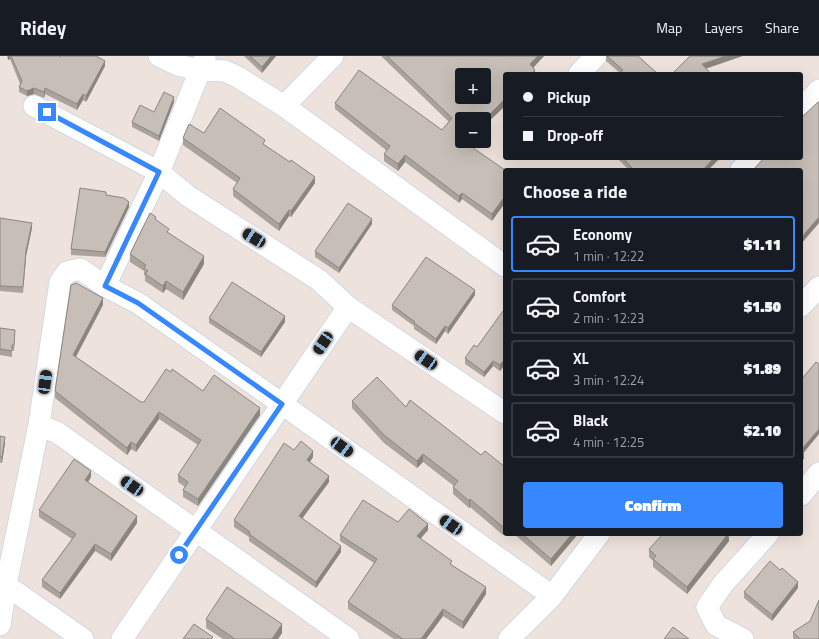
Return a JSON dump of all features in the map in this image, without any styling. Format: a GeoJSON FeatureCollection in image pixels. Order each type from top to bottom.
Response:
{"type":"FeatureCollection","features":[{"type":"Feature","properties":{"kind":"street"},"geometry":{"type":"LineString","coordinates":[[159,56],[178,65],[202,63],[238,77],[284,106],[503,265]]}},
{"type":"Feature","properties":{"kind":"street"},"geometry":{"type":"LineString","coordinates":[[284,106],[333,56]]}},
{"type":"Feature","properties":{"kind":"street"},"geometry":{"type":"LineString","coordinates":[[581,72],[596,56]]}},
{"type":"Feature","properties":{"kind":"street"},"geometry":{"type":"LineString","coordinates":[[105,286],[159,172],[202,63]]}},
{"type":"Feature","properties":{"kind":"street"},"geometry":{"type":"LineString","coordinates":[[803,107],[819,90]]}},
{"type":"Feature","properties":{"kind":"street"},"geometry":{"type":"LineString","coordinates":[[34,106],[159,172],[188,196],[319,280],[348,307],[503,412]]}},
{"type":"Feature","properties":{"kind":"street"},"geometry":{"type":"LineString","coordinates":[[744,168],[751,160]]}},
{"type":"Feature","properties":{"kind":"street"},"geometry":{"type":"LineString","coordinates":[[0,625],[6,584],[39,425],[60,282],[66,272],[80,269],[105,286],[138,303],[552,596]]}},
{"type":"Feature","properties":{"kind":"street"},"geometry":{"type":"LineString","coordinates":[[122,639],[348,307]]}},
{"type":"Feature","properties":{"kind":"street"},"geometry":{"type":"LineString","coordinates":[[39,425],[58,433],[349,639]]}},
{"type":"Feature","properties":{"kind":"street"},"geometry":{"type":"LineString","coordinates":[[803,493],[819,474]]}},
{"type":"Feature","properties":{"kind":"street"},"geometry":{"type":"LineString","coordinates":[[509,639],[552,596],[597,536]]}},
{"type":"Feature","properties":{"kind":"street"},"geometry":{"type":"LineString","coordinates":[[743,639],[716,625],[707,607],[723,584],[766,536]]}},
{"type":"Feature","properties":{"kind":"street"},"geometry":{"type":"LineString","coordinates":[[6,584],[83,639]]}},
{"type":"Feature","properties":{"kind":"building"},"geometry":{"type":"Polygon","coordinates":[[[11,56],[96,56],[105,61],[86,96],[83,94],[77,104],[45,88],[44,92],[34,88],[27,91],[19,87],[22,81],[11,56]]]}},
{"type":"Feature","properties":{"kind":"building"},"geometry":{"type":"Polygon","coordinates":[[[250,56],[271,56],[262,67],[250,56]]]}},
{"type":"Feature","properties":{"kind":"building"},"geometry":{"type":"Polygon","coordinates":[[[387,56],[538,56],[530,64],[535,70],[533,72],[503,72],[503,101],[491,113],[455,112],[455,148],[473,148],[503,169],[503,199],[492,214],[462,193],[459,196],[405,155],[398,164],[384,154],[390,146],[335,103],[359,70],[442,130],[452,118],[387,56]]]}},
{"type":"Feature","properties":{"kind":"building"},"geometry":{"type":"Polygon","coordinates":[[[607,56],[638,56],[656,72],[621,72],[623,70],[607,56]]]}},
{"type":"Feature","properties":{"kind":"building"},"geometry":{"type":"Polygon","coordinates":[[[690,56],[726,56],[702,64],[709,72],[674,72],[690,56]]]}},
{"type":"Feature","properties":{"kind":"building"},"geometry":{"type":"Polygon","coordinates":[[[164,92],[174,97],[159,136],[132,122],[140,105],[154,112],[164,92]]]}},
{"type":"Feature","properties":{"kind":"building"},"geometry":{"type":"Polygon","coordinates":[[[819,102],[819,217],[803,236],[803,168],[755,168],[762,160],[803,160],[803,116],[819,102]]]}},
{"type":"Feature","properties":{"kind":"building"},"geometry":{"type":"Polygon","coordinates":[[[220,108],[265,140],[263,144],[290,162],[291,160],[315,177],[291,211],[289,210],[279,224],[233,189],[240,178],[183,138],[189,124],[204,133],[220,108]]]}},
{"type":"Feature","properties":{"kind":"building"},"geometry":{"type":"Polygon","coordinates":[[[625,160],[712,160],[705,168],[632,168],[625,160]]]}},
{"type":"Feature","properties":{"kind":"building"},"geometry":{"type":"Polygon","coordinates":[[[80,188],[106,192],[106,195],[124,198],[129,202],[105,252],[71,249],[80,188]]]}},
{"type":"Feature","properties":{"kind":"building"},"geometry":{"type":"Polygon","coordinates":[[[348,203],[372,219],[339,268],[315,251],[348,203]]]}},
{"type":"Feature","properties":{"kind":"building"},"geometry":{"type":"Polygon","coordinates":[[[150,213],[156,217],[155,219],[169,229],[167,232],[204,256],[183,292],[166,281],[163,286],[145,274],[148,271],[144,268],[146,265],[130,254],[150,213]]]}},
{"type":"Feature","properties":{"kind":"building"},"geometry":{"type":"Polygon","coordinates":[[[0,218],[32,223],[26,251],[23,287],[0,286],[0,218]]]}},
{"type":"Feature","properties":{"kind":"building"},"geometry":{"type":"Polygon","coordinates":[[[426,257],[475,290],[448,328],[445,326],[436,339],[392,305],[426,257]]]}},
{"type":"Feature","properties":{"kind":"building"},"geometry":{"type":"Polygon","coordinates":[[[232,282],[285,316],[261,352],[209,318],[232,282]]]}},
{"type":"Feature","properties":{"kind":"building"},"geometry":{"type":"Polygon","coordinates":[[[76,283],[103,298],[73,355],[141,402],[144,402],[166,369],[171,372],[172,369],[203,391],[214,375],[260,408],[198,499],[183,490],[188,482],[178,475],[201,440],[159,412],[136,445],[131,442],[127,448],[55,391],[71,285],[76,283]]]}},
{"type":"Feature","properties":{"kind":"building"},"geometry":{"type":"Polygon","coordinates":[[[503,311],[503,361],[500,365],[493,361],[484,372],[465,358],[474,345],[477,347],[503,311]]]}},
{"type":"Feature","properties":{"kind":"building"},"geometry":{"type":"Polygon","coordinates":[[[0,328],[15,330],[12,351],[0,349],[0,328]]]}},
{"type":"Feature","properties":{"kind":"building"},"geometry":{"type":"Polygon","coordinates":[[[816,362],[819,364],[819,429],[803,448],[803,378],[816,362]]]}},
{"type":"Feature","properties":{"kind":"building"},"geometry":{"type":"Polygon","coordinates":[[[377,377],[406,407],[410,400],[481,455],[485,451],[503,465],[503,527],[470,499],[469,501],[453,487],[458,481],[423,454],[417,461],[384,435],[352,401],[377,377]]]}},
{"type":"Feature","properties":{"kind":"building"},"geometry":{"type":"Polygon","coordinates":[[[0,436],[5,437],[2,457],[0,457],[0,436]]]}},
{"type":"Feature","properties":{"kind":"building"},"geometry":{"type":"Polygon","coordinates":[[[301,441],[313,451],[307,460],[329,476],[299,516],[341,546],[316,582],[249,534],[250,532],[234,520],[284,443],[294,450],[301,441]]]}},
{"type":"Feature","properties":{"kind":"building"},"geometry":{"type":"Polygon","coordinates":[[[74,459],[91,471],[85,480],[137,516],[111,554],[95,544],[60,593],[42,580],[76,534],[39,510],[74,459]]]}},
{"type":"Feature","properties":{"kind":"building"},"geometry":{"type":"Polygon","coordinates":[[[363,500],[398,522],[409,509],[428,524],[417,536],[452,561],[450,564],[486,587],[463,622],[443,609],[421,639],[403,639],[348,602],[377,559],[340,535],[363,500]]]}},
{"type":"Feature","properties":{"kind":"building"},"geometry":{"type":"Polygon","coordinates":[[[524,536],[570,536],[551,559],[524,536]]]}},
{"type":"Feature","properties":{"kind":"building"},"geometry":{"type":"Polygon","coordinates":[[[661,536],[726,536],[687,587],[653,559],[656,556],[649,549],[661,536]]]}},
{"type":"Feature","properties":{"kind":"building"},"geometry":{"type":"Polygon","coordinates":[[[770,561],[780,570],[782,568],[798,582],[772,615],[744,592],[770,561]]]}},
{"type":"Feature","properties":{"kind":"building"},"geometry":{"type":"Polygon","coordinates":[[[227,587],[282,624],[272,639],[235,639],[206,619],[227,587]]]}},
{"type":"Feature","properties":{"kind":"building"},"geometry":{"type":"Polygon","coordinates":[[[819,600],[819,639],[800,639],[793,632],[810,621],[819,600]]]}},
{"type":"Feature","properties":{"kind":"building"},"geometry":{"type":"Polygon","coordinates":[[[194,624],[213,637],[211,639],[183,639],[194,624]]]}},
{"type":"Feature","properties":{"kind":"building"},"geometry":{"type":"Polygon","coordinates":[[[673,627],[689,639],[664,639],[673,627]]]}},
{"type":"Feature","properties":{"kind":"route"},"geometry":{"type":"LineString","coordinates":[[47,112],[159,172],[105,286],[138,303],[282,404],[179,555]]}}]}
